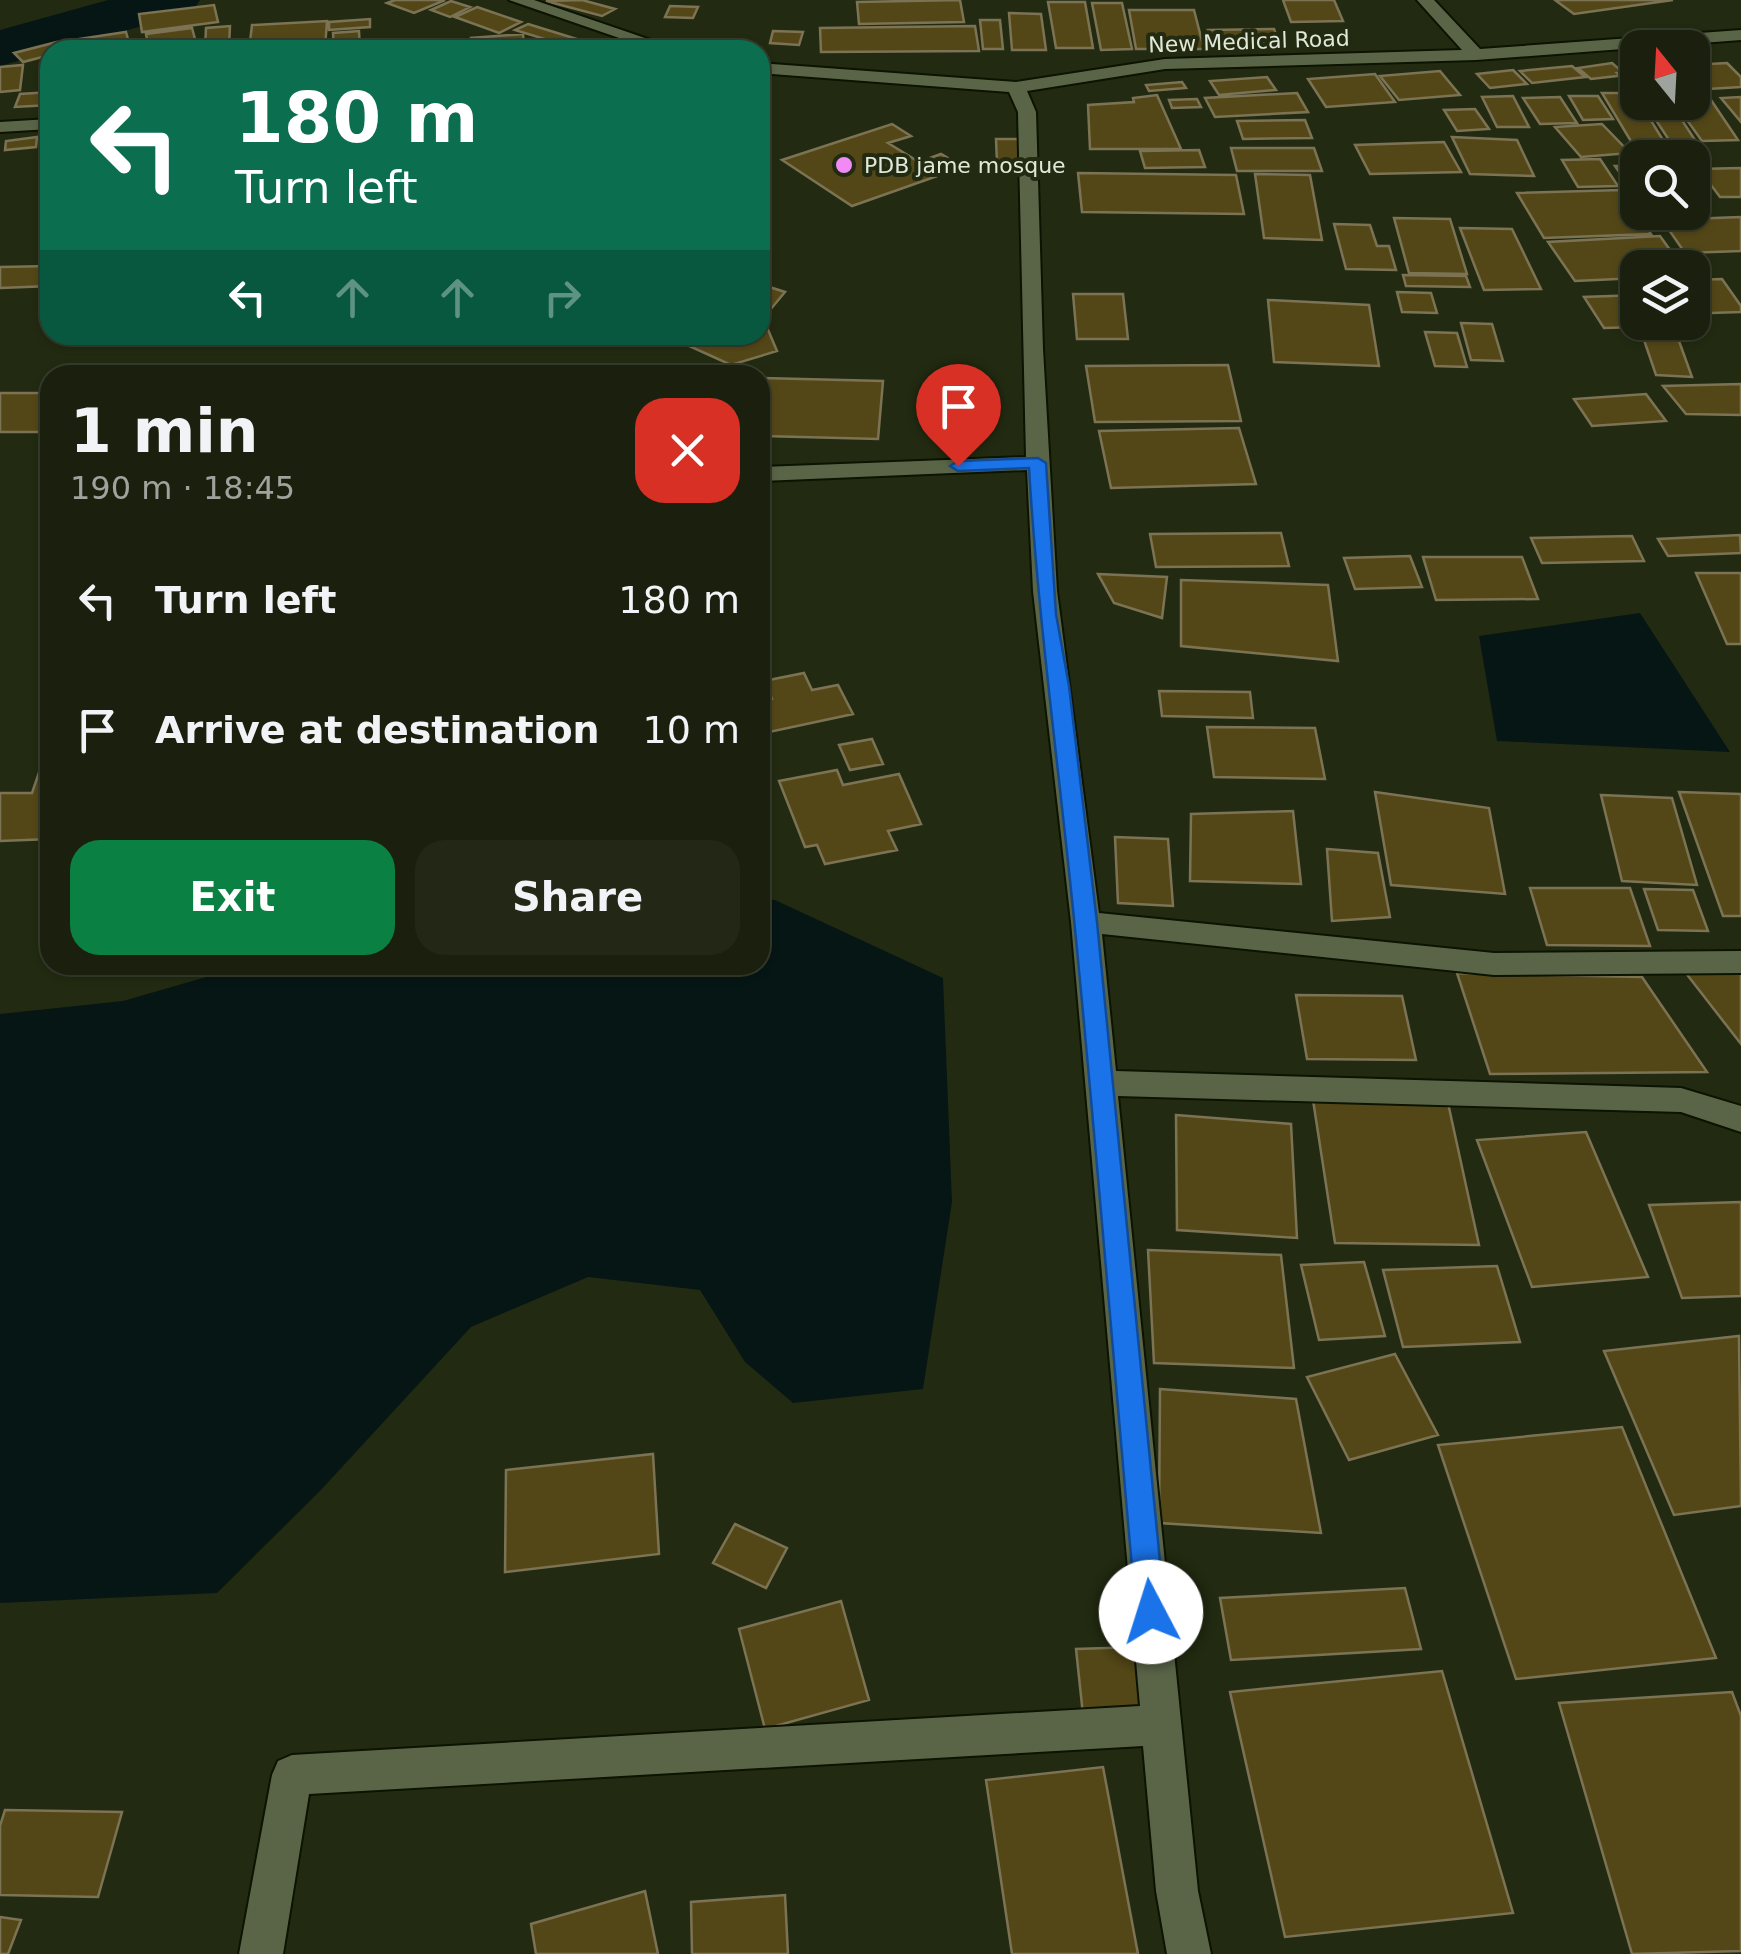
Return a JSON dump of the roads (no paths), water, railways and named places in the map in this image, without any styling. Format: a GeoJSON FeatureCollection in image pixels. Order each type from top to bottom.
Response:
{"type":"FeatureCollection","features":[{"type":"Feature","properties":{"kind":"street"},"geometry":{"type":"LineString","coordinates":[[518,0],[640,40]]}},
{"type":"Feature","properties":{"kind":"street"},"geometry":{"type":"LineString","coordinates":[[1426,0],[1476,55]]}},
{"type":"Feature","properties":{"kind":"street","name":"New Medical Road"},"geometry":{"type":"LineString","coordinates":[[770,69],[1016,87],[1165,64],[1476,55],[1741,35]]}},
{"type":"Feature","properties":{"kind":"street"},"geometry":{"type":"LineString","coordinates":[[1718,38],[1741,55]]}},
{"type":"Feature","properties":{"kind":"street"},"geometry":{"type":"LineString","coordinates":[[1016,87],[1028,112],[1046,606],[1060,686],[1086,922],[1176,1891],[1188,1954]]}},
{"type":"Feature","properties":{"kind":"street"},"geometry":{"type":"LineString","coordinates":[[0,127],[40,125]]}},
{"type":"Feature","properties":{"kind":"street"},"geometry":{"type":"LineString","coordinates":[[770,474],[1038,463]]}},
{"type":"Feature","properties":{"kind":"street"},"geometry":{"type":"LineString","coordinates":[[1086,922],[1494,964],[1741,962]]}},
{"type":"Feature","properties":{"kind":"street"},"geometry":{"type":"LineString","coordinates":[[1100,1083],[1681,1100],[1741,1119]]}},
{"type":"Feature","properties":{"kind":"street"},"geometry":{"type":"LineString","coordinates":[[262,1954],[292,1775],[1162,1725]]}},
{"type":"Feature","properties":{"kind":"waterway"},"geometry":{"type":"LineString","coordinates":[[0,48],[172,0]]}},
{"type":"Feature","properties":{"kind":"place","name":"PDB jame mosque"},"geometry":{"type":"Point","coordinates":[844,165]}}]}
